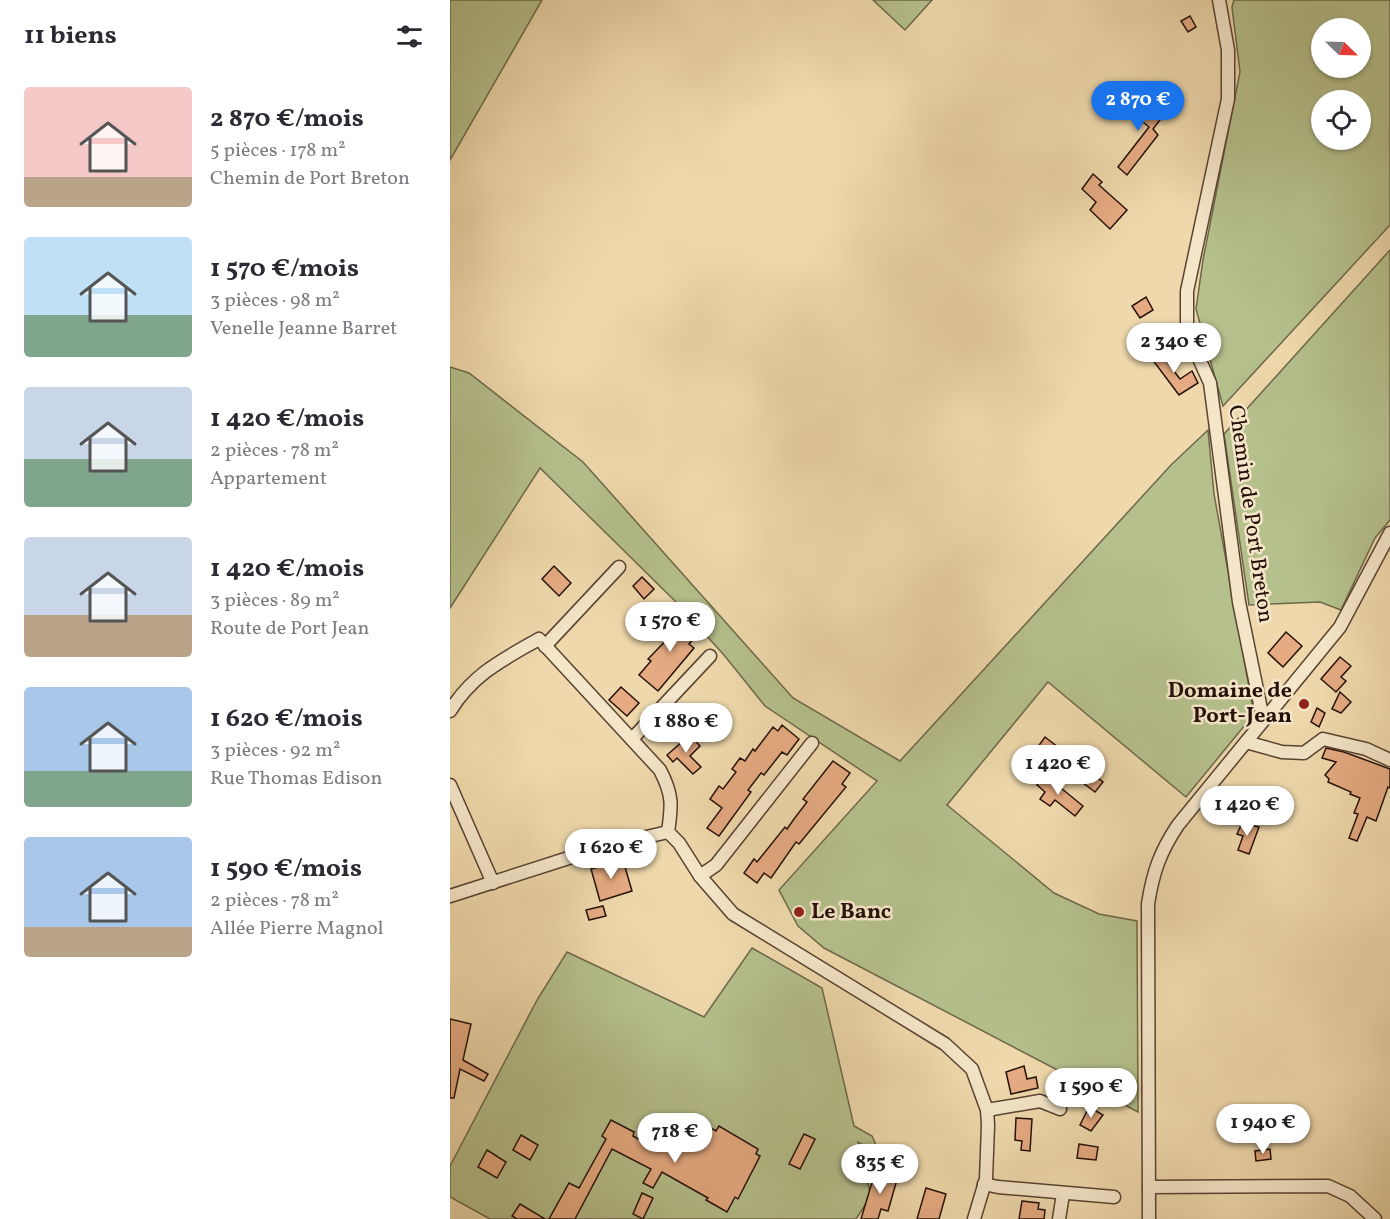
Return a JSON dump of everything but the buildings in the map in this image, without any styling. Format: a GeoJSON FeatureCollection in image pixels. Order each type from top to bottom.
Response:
{"type":"FeatureCollection","features":[{"type":"Feature","properties":{"kind":"street"},"geometry":{"type":"LineString","coordinates":[[1207,0],[1220,6]]}},
{"type":"Feature","properties":{"kind":"street","name":"Chemin de Port Breton"},"geometry":{"type":"LineString","coordinates":[[1220,6],[1228,50],[1228,99],[1187,291],[1187,324],[1210,383],[1239,602],[1261,709],[1267,717]]}},
{"type":"Feature","properties":{"kind":"street"},"geometry":{"type":"LineString","coordinates":[[1149,1219],[1148,904],[1151,880],[1159,856],[1168,840],[1340,627],[1390,533]]}},
{"type":"Feature","properties":{"kind":"street"},"geometry":{"type":"LineString","coordinates":[[545,646],[619,567]]}},
{"type":"Feature","properties":{"kind":"street"},"geometry":{"type":"LineString","coordinates":[[450,711],[460,695],[491,666],[539,639],[660,770],[669,788],[671,800],[668,832]]}},
{"type":"Feature","properties":{"kind":"street"},"geometry":{"type":"LineString","coordinates":[[632,739],[710,656]]}},
{"type":"Feature","properties":{"kind":"street"},"geometry":{"type":"LineString","coordinates":[[1246,742],[1282,752],[1304,753],[1323,739],[1366,749],[1390,760]]}},
{"type":"Feature","properties":{"kind":"street"},"geometry":{"type":"LineString","coordinates":[[700,876],[716,865],[812,743]]}},
{"type":"Feature","properties":{"kind":"street"},"geometry":{"type":"LineString","coordinates":[[450,785],[493,883]]}},
{"type":"Feature","properties":{"kind":"street"},"geometry":{"type":"LineString","coordinates":[[668,832],[679,843],[700,876],[733,914],[945,1044],[972,1069],[987,1110],[988,1125],[984,1184],[974,1219]]}},
{"type":"Feature","properties":{"kind":"street"},"geometry":{"type":"LineString","coordinates":[[450,896],[603,847],[668,832]]}},
{"type":"Feature","properties":{"kind":"street"},"geometry":{"type":"LineString","coordinates":[[987,1110],[1040,1101],[1060,1109]]}},
{"type":"Feature","properties":{"kind":"street"},"geometry":{"type":"LineString","coordinates":[[984,1184],[1063,1194],[1114,1197]]}},
{"type":"Feature","properties":{"kind":"street"},"geometry":{"type":"LineString","coordinates":[[1149,1186],[1328,1186],[1350,1196],[1375,1219]]}},
{"type":"Feature","properties":{"kind":"street"},"geometry":{"type":"LineString","coordinates":[[1059,1219],[1063,1194]]}},
{"type":"Feature","properties":{"kind":"green space"},"geometry":{"type":"Polygon","coordinates":[[[450,0],[542,0],[450,160],[450,0]]]}},
{"type":"Feature","properties":{"kind":"green space"},"geometry":{"type":"Polygon","coordinates":[[[873,0],[932,0],[905,30],[873,0]]]}},
{"type":"Feature","properties":{"kind":"green space"},"geometry":{"type":"Polygon","coordinates":[[[1234,0],[1390,0],[1390,225],[1223,406],[1196,309],[1203,260],[1240,72],[1232,7],[1234,0]]]}},
{"type":"Feature","properties":{"kind":"green space"},"geometry":{"type":"Polygon","coordinates":[[[1390,250],[1390,520],[1375,538],[1341,610],[1320,602],[1249,605],[1224,434],[1390,250]]]}},
{"type":"Feature","properties":{"kind":"green space"},"geometry":{"type":"Polygon","coordinates":[[[450,367],[469,373],[583,462],[793,698],[900,761],[1171,465],[1208,430],[1214,494],[1254,714],[1186,797],[1048,682],[947,805],[1054,893],[1099,914],[1137,921],[1138,1112],[824,948],[798,926],[779,890],[877,781],[765,706],[724,655],[674,600],[540,468],[450,608],[450,367]]]}},
{"type":"Feature","properties":{"kind":"green space"},"geometry":{"type":"Polygon","coordinates":[[[752,948],[822,988],[854,1126],[872,1136],[876,1145],[873,1151],[858,1142],[871,1196],[856,1219],[490,1219],[450,1197],[450,1166],[537,1000],[567,952],[704,1017],[752,948]]]}},
{"type":"Feature","properties":{"kind":"place","name":"Domaine de Port-Jean"},"geometry":{"type":"Point","coordinates":[1304,704]}},
{"type":"Feature","properties":{"kind":"place","name":"Le Banc"},"geometry":{"type":"Point","coordinates":[799,912]}}]}
